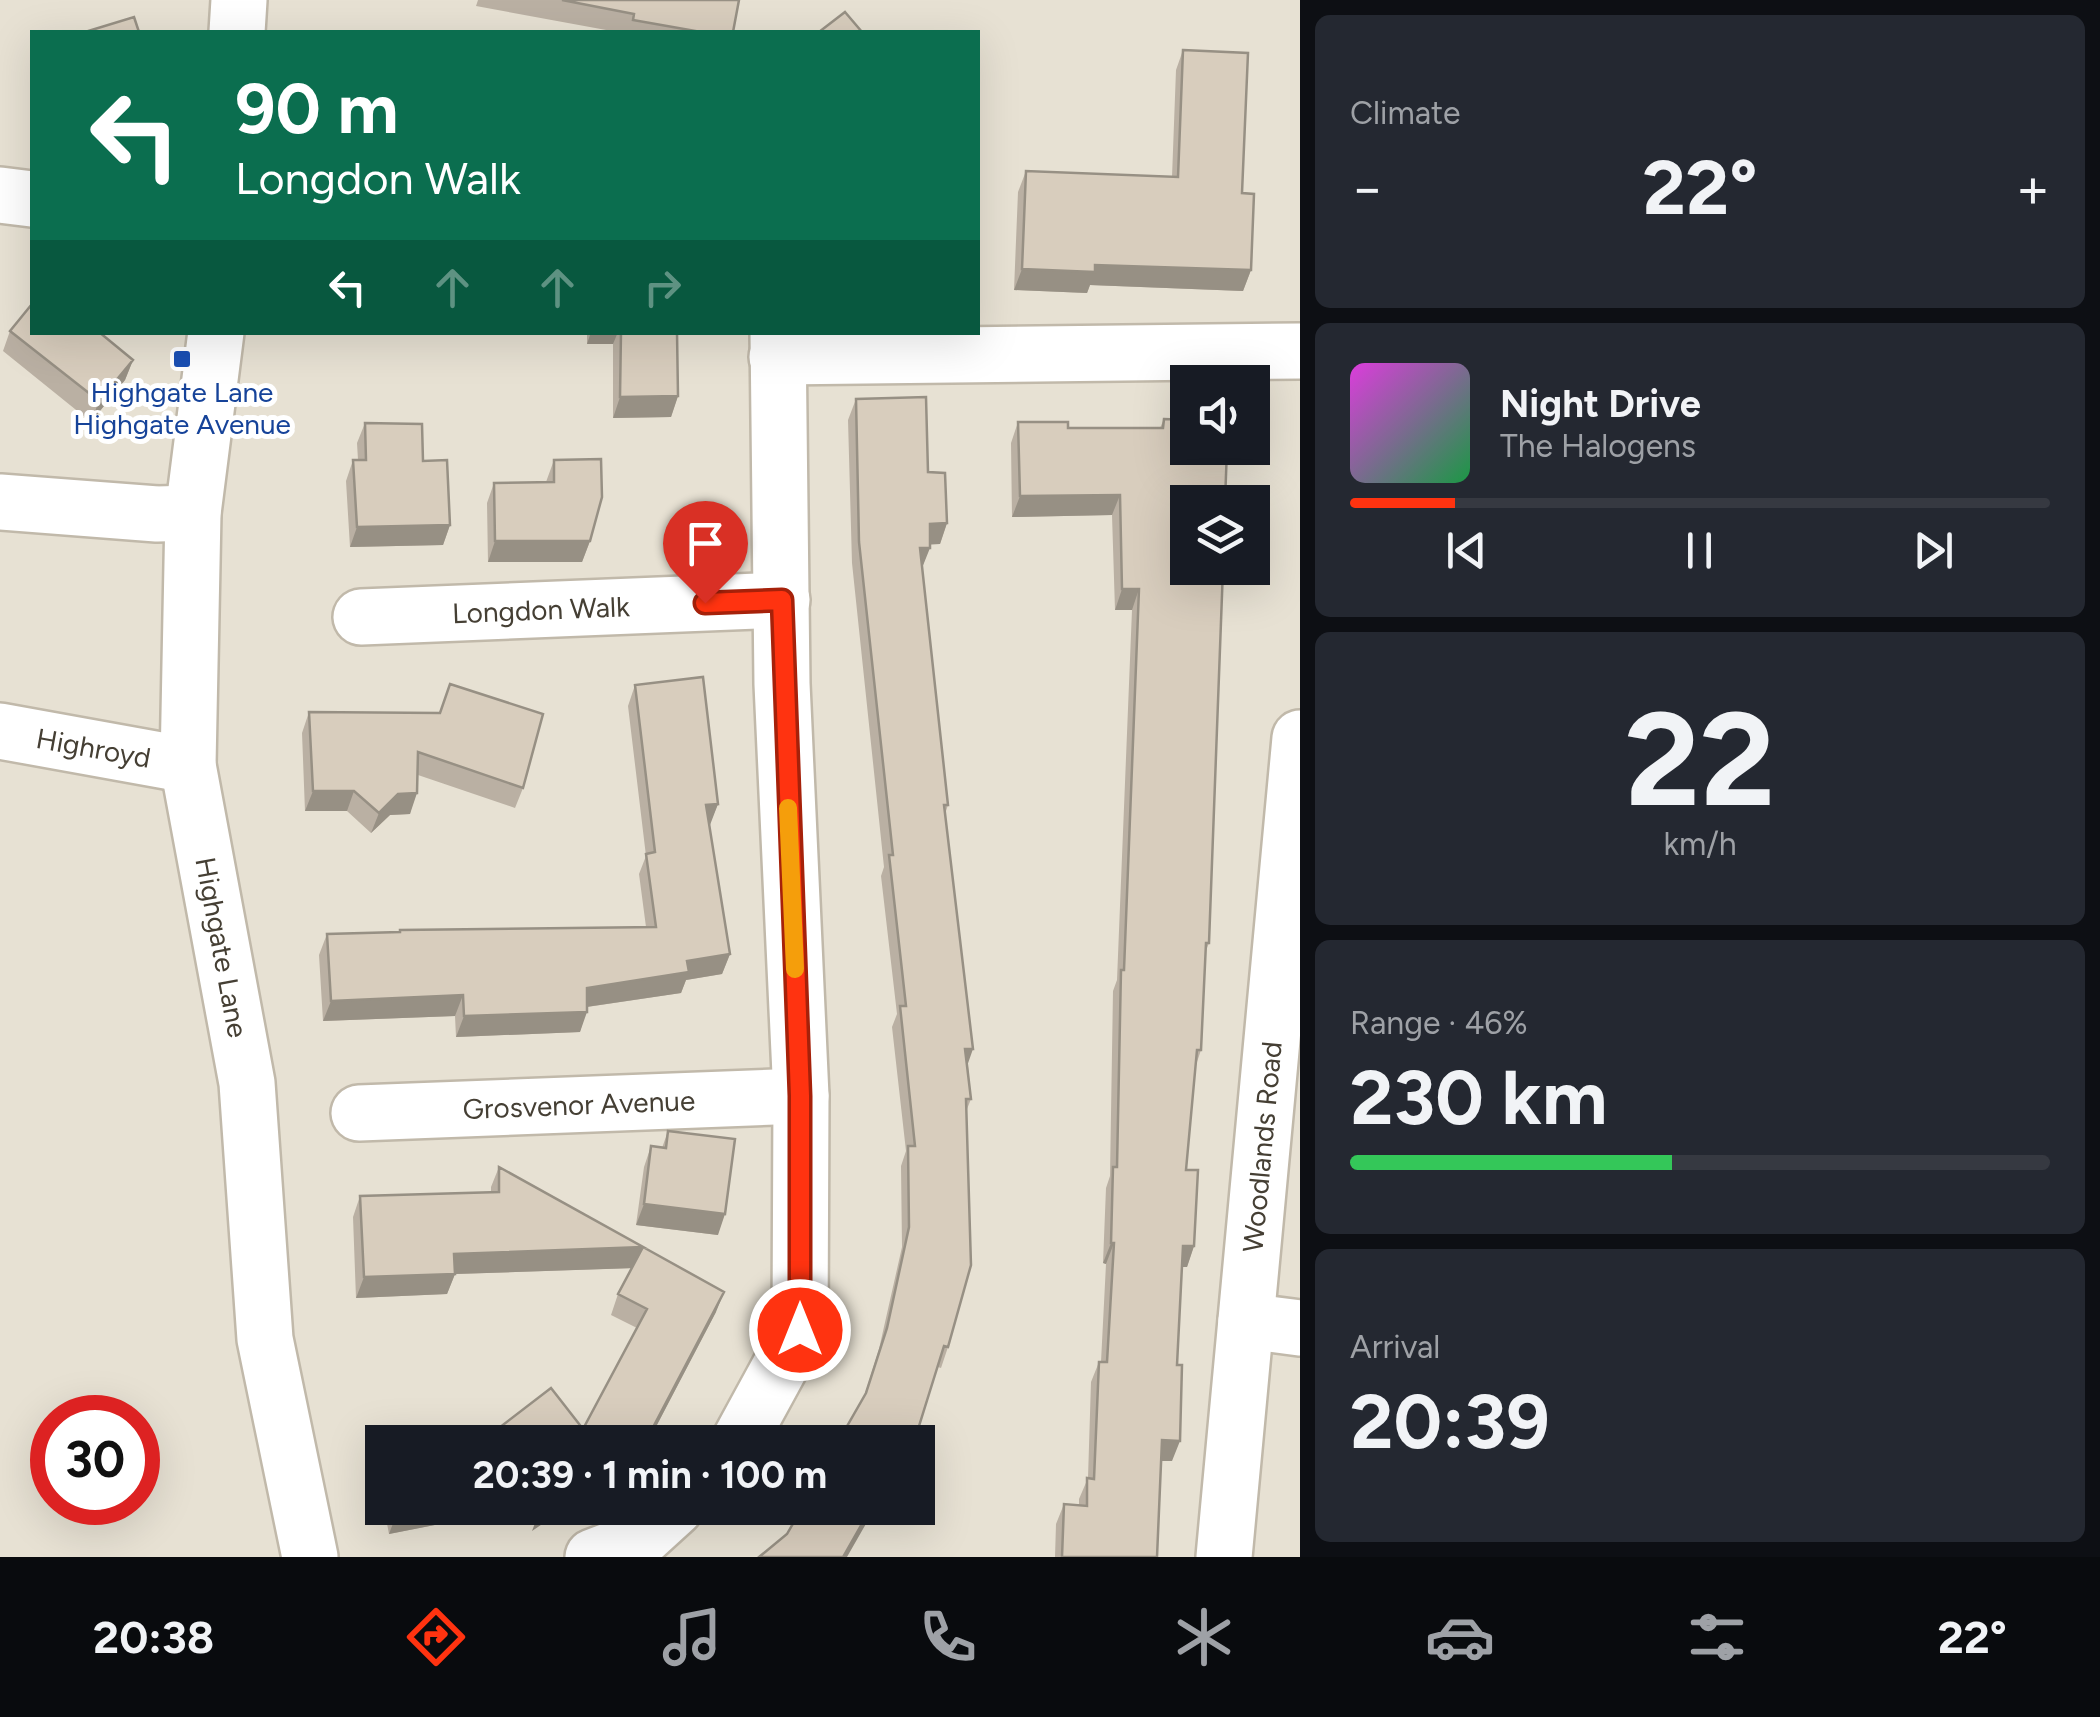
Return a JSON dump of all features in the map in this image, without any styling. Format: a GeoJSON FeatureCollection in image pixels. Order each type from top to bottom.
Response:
{"type":"FeatureCollection","features":[{"type":"Feature","properties":{"kind":"street"},"geometry":{"type":"LineString","coordinates":[[237,30],[239,0]]}},
{"type":"Feature","properties":{"kind":"street"},"geometry":{"type":"LineString","coordinates":[[0,195],[30,200]]}},
{"type":"Feature","properties":{"kind":"street","name":"Highgate Lane"},"geometry":{"type":"LineString","coordinates":[[216,335],[194,513],[188,765],[247,1082],[265,1339],[310,1557]]}},
{"type":"Feature","properties":{"kind":"street"},"geometry":{"type":"LineString","coordinates":[[747,1425],[800,1330],[800,1096],[777,345],[1300,352]]}},
{"type":"Feature","properties":{"kind":"street"},"geometry":{"type":"LineString","coordinates":[[0,502],[157,514],[194,513]]}},
{"type":"Feature","properties":{"kind":"street","name":"Longdon Walk"},"geometry":{"type":"LineString","coordinates":[[362,617],[782,600]]}},
{"type":"Feature","properties":{"kind":"street","name":"Highroyd"},"geometry":{"type":"LineString","coordinates":[[0,732],[188,765]]}},
{"type":"Feature","properties":{"kind":"street","name":"Woodlands Road"},"geometry":{"type":"LineString","coordinates":[[1224,1557],[1294,861],[1300,738]]}},
{"type":"Feature","properties":{"kind":"street","name":"Grosvenor Avenue"},"geometry":{"type":"LineString","coordinates":[[359,1113],[800,1096]]}},
{"type":"Feature","properties":{"kind":"street"},"geometry":{"type":"LineString","coordinates":[[1246,1321],[1300,1328]]}},
{"type":"Feature","properties":{"kind":"street"},"geometry":{"type":"LineString","coordinates":[[593,1557],[642,1538],[656,1525]]}},
{"type":"Feature","properties":{"kind":"shaded area"},"geometry":{"type":"Polygon","coordinates":[[[0,0],[1300,0],[1300,1557],[0,1557],[0,0]]]}},
{"type":"Feature","properties":{"kind":"building"},"geometry":{"type":"Polygon","coordinates":[[[562,0],[739,0],[733,30],[690,30],[633,20],[634,14],[562,0]]]}},
{"type":"Feature","properties":{"kind":"building"},"geometry":{"type":"Polygon","coordinates":[[[845,12],[860,30],[822,30],[845,12]]]}},
{"type":"Feature","properties":{"kind":"building"},"geometry":{"type":"Polygon","coordinates":[[[134,17],[138,30],[92,30],[134,17]]]}},
{"type":"Feature","properties":{"kind":"building"},"geometry":{"type":"Polygon","coordinates":[[[1183,50],[1248,53],[1242,193],[1254,194],[1251,270],[1095,265],[1095,272],[1022,269],[1026,171],[1178,177],[1183,50]]]}},
{"type":"Feature","properties":{"kind":"building"},"geometry":{"type":"Polygon","coordinates":[[[30,306],[30,335],[103,335],[133,360],[99,401],[10,331],[30,306]]]}},
{"type":"Feature","properties":{"kind":"building"},"geometry":{"type":"Polygon","coordinates":[[[621,335],[677,335],[678,396],[620,397],[621,335]]]}},
{"type":"Feature","properties":{"kind":"building"},"geometry":{"type":"Polygon","coordinates":[[[926,397],[928,472],[945,473],[947,523],[930,524],[930,548],[920,548],[948,805],[944,805],[973,1049],[965,1049],[971,1099],[966,1099],[971,1265],[948,1347],[944,1346],[919,1425],[848,1425],[866,1393],[887,1328],[909,1227],[908,1146],[915,1146],[900,1006],[906,1006],[889,855],[893,855],[859,542],[856,399],[926,397]]]}},
{"type":"Feature","properties":{"kind":"building"},"geometry":{"type":"Polygon","coordinates":[[[1164,419],[1170,419],[1170,465],[1226,465],[1226,485],[1170,485],[1170,585],[1222,585],[1209,943],[1186,1170],[1198,1170],[1194,1246],[1183,1246],[1177,1365],[1182,1365],[1180,1441],[1162,1440],[1157,1557],[1062,1557],[1064,1504],[1087,1506],[1087,1478],[1094,1479],[1099,1362],[1107,1362],[1139,589],[1122,589],[1120,495],[1020,496],[1018,422],[1068,422],[1068,428],[1163,428],[1164,419]]]}},
{"type":"Feature","properties":{"kind":"building"},"geometry":{"type":"Polygon","coordinates":[[[365,423],[422,424],[423,461],[447,460],[450,525],[357,527],[353,460],[366,460],[365,423]]]}},
{"type":"Feature","properties":{"kind":"building"},"geometry":{"type":"Polygon","coordinates":[[[601,459],[602,497],[590,541],[495,541],[494,483],[554,482],[554,460],[601,459]]]}},
{"type":"Feature","properties":{"kind":"building"},"geometry":{"type":"Polygon","coordinates":[[[703,677],[718,804],[706,805],[730,954],[687,961],[689,972],[587,988],[587,1012],[464,1016],[463,995],[331,1001],[327,934],[656,927],[646,854],[655,852],[635,685],[703,677]]]}},
{"type":"Feature","properties":{"kind":"building"},"geometry":{"type":"Polygon","coordinates":[[[450,684],[543,714],[523,788],[418,752],[417,793],[398,794],[379,813],[354,791],[313,791],[309,712],[440,713],[450,684]]]}},
{"type":"Feature","properties":{"kind":"building"},"geometry":{"type":"Polygon","coordinates":[[[668,1131],[735,1139],[725,1214],[644,1204],[651,1146],[666,1148],[668,1131]]]}},
{"type":"Feature","properties":{"kind":"building"},"geometry":{"type":"Polygon","coordinates":[[[499,1167],[643,1247],[454,1254],[455,1274],[364,1277],[360,1196],[499,1192],[499,1167]]]}},
{"type":"Feature","properties":{"kind":"building"},"geometry":{"type":"Polygon","coordinates":[[[643,1247],[724,1292],[654,1425],[585,1425],[647,1309],[618,1294],[643,1247]]]}},
{"type":"Feature","properties":{"kind":"building"},"geometry":{"type":"Polygon","coordinates":[[[551,1388],[580,1425],[503,1425],[551,1388]]]}},
{"type":"Feature","properties":{"kind":"building"},"geometry":{"type":"Polygon","coordinates":[[[792,1525],[861,1525],[843,1557],[759,1557],[792,1525]]]}},
{"type":"Feature","properties":{"kind":"slow traffic"},"geometry":{"type":"LineString","coordinates":[[788,808],[795,969]]}},
{"type":"Feature","properties":{"kind":"place","name":"Highgate Lane Highgate Avenue"},"geometry":{"type":"Point","coordinates":[182,359]}},
{"type":"Feature","properties":{"kind":"route"},"geometry":{"type":"LineString","coordinates":[[705,603],[782,600],[782,684],[800,1096],[800,1330]]}}]}
